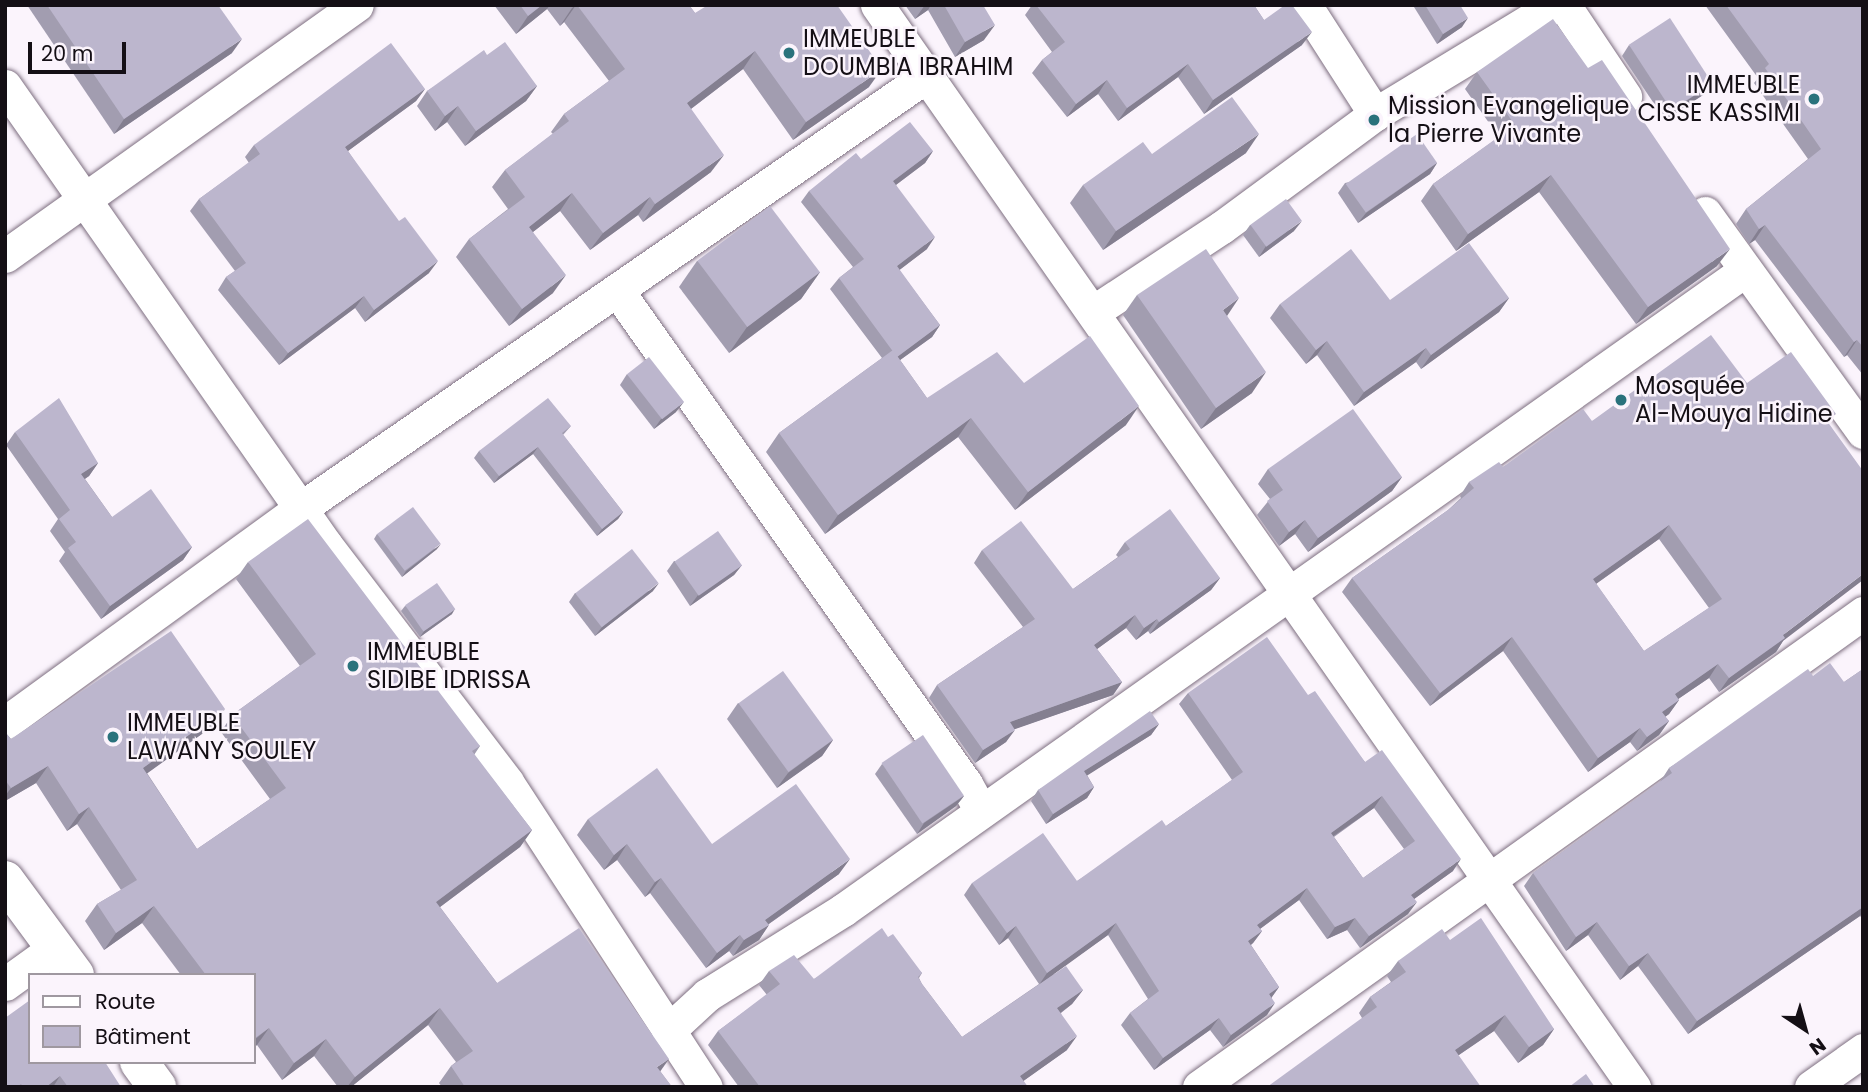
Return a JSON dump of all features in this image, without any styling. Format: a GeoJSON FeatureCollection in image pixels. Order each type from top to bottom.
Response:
{"type":"FeatureCollection","features":[{"type":"Feature","properties":{"kind":"street"},"geometry":{"type":"LineString","coordinates":[[5,256],[357,5]]}},
{"type":"Feature","properties":{"kind":"street"},"geometry":{"type":"LineString","coordinates":[[877,5],[1290,593],[1488,882],[1634,1087]]}},
{"type":"Feature","properties":{"kind":"street"},"geometry":{"type":"LineString","coordinates":[[1305,5],[1375,114]]}},
{"type":"Feature","properties":{"kind":"street"},"geometry":{"type":"LineString","coordinates":[[1093,312],[1222,227],[1375,114],[1555,5]]}},
{"type":"Feature","properties":{"kind":"street"},"geometry":{"type":"LineString","coordinates":[[1564,5],[1642,121]]}},
{"type":"Feature","properties":{"kind":"street"},"geometry":{"type":"LineString","coordinates":[[5,723],[301,508],[928,75]]}},
{"type":"Feature","properties":{"kind":"street"},"geometry":{"type":"LineString","coordinates":[[5,86],[301,508],[507,782],[634,970],[668,1031],[706,1087]]}},
{"type":"Feature","properties":{"kind":"street"},"geometry":{"type":"LineString","coordinates":[[1689,190],[1744,271],[1863,432]]}},
{"type":"Feature","properties":{"kind":"street"},"geometry":{"type":"LineString","coordinates":[[668,1031],[707,995],[843,910],[1744,271]]}},
{"type":"Feature","properties":{"kind":"street"},"geometry":{"type":"LineString","coordinates":[[617,290],[950,761],[981,811]]}},
{"type":"Feature","properties":{"kind":"street"},"geometry":{"type":"LineString","coordinates":[[1199,1087],[1863,613]]}},
{"type":"Feature","properties":{"kind":"street"},"geometry":{"type":"LineString","coordinates":[[5,880],[65,961],[34,973]]}},
{"type":"Feature","properties":{"kind":"street"},"geometry":{"type":"LineString","coordinates":[[5,984],[28,975]]}},
{"type":"Feature","properties":{"kind":"street"},"geometry":{"type":"LineString","coordinates":[[1811,1087],[1863,1051]]}},
{"type":"Feature","properties":{"kind":"street"},"geometry":{"type":"LineString","coordinates":[[140,1064],[157,1087]]}},
{"type":"Feature","properties":{"kind":"building"},"geometry":{"type":"Polygon","coordinates":[[[47,5],[218,5],[242,39],[124,119],[47,5]]]}},
{"type":"Feature","properties":{"kind":"building"},"geometry":{"type":"Polygon","coordinates":[[[520,5],[542,5],[528,16],[520,5]]]}},
{"type":"Feature","properties":{"kind":"building"},"geometry":{"type":"Polygon","coordinates":[[[577,5],[689,5],[695,13],[708,5],[837,5],[882,69],[806,122],[755,51],[687,103],[724,155],[655,204],[650,197],[603,233],[572,193],[529,227],[566,275],[522,309],[469,239],[525,197],[505,170],[569,121],[564,114],[625,69],[577,5]]]}},
{"type":"Feature","properties":{"kind":"building"},"geometry":{"type":"Polygon","coordinates":[[[944,5],[983,5],[995,25],[965,42],[944,5]]]}},
{"type":"Feature","properties":{"kind":"building"},"geometry":{"type":"Polygon","coordinates":[[[1036,5],[1254,5],[1264,20],[1285,5],[1292,5],[1312,32],[1213,100],[1188,64],[1127,108],[1107,80],[1076,104],[1042,60],[1065,42],[1036,5]]]}},
{"type":"Feature","properties":{"kind":"building"},"geometry":{"type":"Polygon","coordinates":[[[1425,5],[1460,5],[1468,18],[1443,34],[1425,5]]]}},
{"type":"Feature","properties":{"kind":"building"},"geometry":{"type":"Polygon","coordinates":[[[1726,5],[1863,5],[1863,347],[1857,340],[1854,342],[1765,225],[1759,229],[1746,209],[1821,149],[1765,68],[1769,64],[1726,5]]]}},
{"type":"Feature","properties":{"kind":"building"},"geometry":{"type":"Polygon","coordinates":[[[1670,18],[1712,83],[1671,110],[1629,45],[1670,18]]]}},
{"type":"Feature","properties":{"kind":"building"},"geometry":{"type":"Polygon","coordinates":[[[1553,19],[1588,68],[1602,60],[1730,249],[1648,307],[1551,175],[1468,234],[1433,184],[1515,125],[1477,72],[1553,19]]]}},
{"type":"Feature","properties":{"kind":"building"},"geometry":{"type":"Polygon","coordinates":[[[505,42],[537,86],[476,131],[458,106],[445,116],[427,91],[484,50],[487,55],[505,42]]]}},
{"type":"Feature","properties":{"kind":"building"},"geometry":{"type":"Polygon","coordinates":[[[391,43],[425,89],[345,147],[399,221],[405,217],[438,261],[374,310],[364,296],[288,353],[226,277],[246,263],[199,199],[260,154],[254,145],[391,43]]]}},
{"type":"Feature","properties":{"kind":"building"},"geometry":{"type":"Polygon","coordinates":[[[1232,97],[1259,134],[1116,231],[1083,185],[1143,142],[1152,154],[1232,97]]]}},
{"type":"Feature","properties":{"kind":"building"},"geometry":{"type":"Polygon","coordinates":[[[910,122],[933,151],[893,181],[935,237],[897,266],[940,325],[897,357],[839,278],[864,259],[809,191],[856,153],[861,159],[910,122]]]}},
{"type":"Feature","properties":{"kind":"building"},"geometry":{"type":"Polygon","coordinates":[[[1417,134],[1437,163],[1366,213],[1346,184],[1417,134]]]}},
{"type":"Feature","properties":{"kind":"building"},"geometry":{"type":"Polygon","coordinates":[[[1286,199],[1302,221],[1266,247],[1250,225],[1286,199]]]}},
{"type":"Feature","properties":{"kind":"building"},"geometry":{"type":"Polygon","coordinates":[[[770,206],[820,272],[747,327],[697,261],[770,206]]]}},
{"type":"Feature","properties":{"kind":"building"},"geometry":{"type":"Polygon","coordinates":[[[1469,243],[1509,298],[1431,355],[1426,348],[1364,392],[1327,341],[1316,350],[1280,304],[1351,249],[1390,300],[1469,243]]]}},
{"type":"Feature","properties":{"kind":"building"},"geometry":{"type":"Polygon","coordinates":[[[1206,249],[1239,298],[1223,310],[1266,372],[1216,408],[1137,295],[1206,249]]]}},
{"type":"Feature","properties":{"kind":"building"},"geometry":{"type":"Polygon","coordinates":[[[1711,335],[1747,383],[1791,352],[1836,414],[1827,421],[1863,471],[1863,574],[1783,635],[1785,638],[1729,678],[1718,664],[1675,694],[1679,700],[1662,712],[1669,721],[1647,737],[1640,728],[1598,758],[1512,637],[1440,693],[1352,578],[1448,510],[1474,488],[1469,482],[1499,462],[1503,467],[1583,409],[1592,421],[1711,335]],[[1669,525],[1593,579],[1644,651],[1722,599],[1669,525]]]}},
{"type":"Feature","properties":{"kind":"building"},"geometry":{"type":"Polygon","coordinates":[[[1090,336],[1139,406],[1028,492],[971,418],[838,515],[779,433],[893,350],[927,398],[997,352],[1024,383],[1090,336]]]}},
{"type":"Feature","properties":{"kind":"building"},"geometry":{"type":"Polygon","coordinates":[[[649,357],[684,402],[662,419],[627,374],[649,357]]]}},
{"type":"Feature","properties":{"kind":"building"},"geometry":{"type":"Polygon","coordinates":[[[59,398],[98,463],[81,474],[112,517],[151,489],[192,547],[110,606],[68,548],[76,542],[59,519],[70,510],[15,432],[59,398]]]}},
{"type":"Feature","properties":{"kind":"building"},"geometry":{"type":"Polygon","coordinates":[[[548,398],[571,426],[562,433],[623,512],[602,529],[538,447],[499,476],[479,451],[548,398]]]}},
{"type":"Feature","properties":{"kind":"building"},"geometry":{"type":"Polygon","coordinates":[[[1353,409],[1402,477],[1318,538],[1305,520],[1289,532],[1267,501],[1283,490],[1268,469],[1353,409]]]}},
{"type":"Feature","properties":{"kind":"building"},"geometry":{"type":"Polygon","coordinates":[[[413,507],[441,544],[405,571],[377,534],[413,507]]]}},
{"type":"Feature","properties":{"kind":"building"},"geometry":{"type":"Polygon","coordinates":[[[1170,509],[1220,578],[1159,622],[1157,619],[1144,628],[1135,615],[1094,645],[1122,682],[1010,722],[1015,730],[983,750],[937,685],[1035,619],[982,550],[1021,521],[1073,589],[1130,549],[1125,542],[1170,509]]]}},
{"type":"Feature","properties":{"kind":"building"},"geometry":{"type":"Polygon","coordinates":[[[308,519],[480,746],[472,751],[532,830],[436,902],[497,983],[579,928],[669,1059],[657,1067],[672,1087],[465,1087],[451,1066],[473,1051],[440,1008],[355,1077],[326,1039],[294,1063],[269,1028],[256,1038],[256,973],[204,973],[154,906],[116,933],[97,904],[137,880],[89,807],[79,814],[48,766],[11,788],[5,780],[5,732],[11,739],[171,631],[225,709],[143,768],[197,849],[286,788],[232,715],[316,654],[248,562],[308,519]]]}},
{"type":"Feature","properties":{"kind":"building"},"geometry":{"type":"Polygon","coordinates":[[[718,531],[742,565],[699,596],[675,561],[718,531]]]}},
{"type":"Feature","properties":{"kind":"building"},"geometry":{"type":"Polygon","coordinates":[[[632,549],[658,583],[602,627],[575,593],[632,549]]]}},
{"type":"Feature","properties":{"kind":"building"},"geometry":{"type":"Polygon","coordinates":[[[437,583],[455,609],[423,632],[405,605],[437,583]]]}},
{"type":"Feature","properties":{"kind":"building"},"geometry":{"type":"Polygon","coordinates":[[[1267,637],[1308,695],[1315,691],[1365,762],[1382,750],[1461,859],[1411,895],[1417,902],[1369,936],[1355,918],[1335,927],[1307,888],[1257,925],[1262,931],[1248,941],[1279,987],[1269,994],[1275,1003],[1231,1035],[1219,1018],[1163,1058],[1130,1013],[1159,991],[1116,923],[1047,973],[1016,926],[1007,933],[972,883],[1043,833],[1077,881],[1162,820],[1166,826],[1243,772],[1188,693],[1267,637]],[[1382,796],[1331,833],[1363,878],[1415,841],[1382,796]]]}},
{"type":"Feature","properties":{"kind":"building"},"geometry":{"type":"Polygon","coordinates":[[[1830,663],[1844,682],[1863,669],[1863,907],[1697,1021],[1648,953],[1629,966],[1597,922],[1576,937],[1533,873],[1672,773],[1669,768],[1808,669],[1813,676],[1830,663]]]}},
{"type":"Feature","properties":{"kind":"building"},"geometry":{"type":"Polygon","coordinates":[[[783,671],[833,740],[788,772],[739,703],[783,671]]]}},
{"type":"Feature","properties":{"kind":"building"},"geometry":{"type":"Polygon","coordinates":[[[1150,711],[1159,724],[1084,771],[1094,787],[1053,814],[1038,790],[1150,711]]]}},
{"type":"Feature","properties":{"kind":"building"},"geometry":{"type":"Polygon","coordinates":[[[923,735],[964,796],[922,823],[882,763],[923,735]]]}},
{"type":"Feature","properties":{"kind":"building"},"geometry":{"type":"Polygon","coordinates":[[[657,768],[712,844],[796,784],[850,859],[765,920],[769,925],[744,940],[740,935],[717,953],[661,878],[655,882],[627,844],[614,855],[588,819],[657,768]]]}},
{"type":"Feature","properties":{"kind":"building"},"geometry":{"type":"Polygon","coordinates":[[[1481,918],[1554,1029],[1529,1047],[1505,1015],[1455,1050],[1481,1087],[1267,1087],[1377,1007],[1370,997],[1406,972],[1398,961],[1442,929],[1450,940],[1481,918]]]}},
{"type":"Feature","properties":{"kind":"building"},"geometry":{"type":"Polygon","coordinates":[[[882,928],[888,937],[893,934],[922,973],[918,977],[922,984],[962,1037],[1066,966],[1083,990],[1057,1008],[1077,1036],[1020,1076],[1028,1087],[760,1087],[718,1031],[780,984],[769,971],[794,955],[814,979],[882,928]]]}},
{"type":"Feature","properties":{"kind":"building"},"geometry":{"type":"Polygon","coordinates":[[[28,1001],[28,1064],[106,1064],[121,1087],[68,1087],[60,1076],[46,1087],[23,1087],[21,1084],[17,1087],[5,1087],[5,1018],[28,1001]]]}},
{"type":"Feature","properties":{"kind":"building"},"geometry":{"type":"Polygon","coordinates":[[[1586,1074],[1595,1087],[1569,1087],[1586,1074]]]}},
{"type":"Feature","properties":{"kind":"place","name":"IMMEUBLE DOUMBIA IBRAHIM"},"geometry":{"type":"Point","coordinates":[789,53]}},
{"type":"Feature","properties":{"kind":"place","name":"IMMEUBLE CISSE KASSIMI"},"geometry":{"type":"Point","coordinates":[1814,99]}},
{"type":"Feature","properties":{"kind":"place","name":"Mission Evangelique la Pierre Vivante"},"geometry":{"type":"Point","coordinates":[1374,120]}},
{"type":"Feature","properties":{"kind":"place","name":"Mosquée Al-Mouya Hidine"},"geometry":{"type":"Point","coordinates":[1621,400]}},
{"type":"Feature","properties":{"kind":"place","name":"IMMEUBLE SIDIBE IDRISSA"},"geometry":{"type":"Point","coordinates":[353,666]}},
{"type":"Feature","properties":{"kind":"place","name":"IMMEUBLE LAWANY SOULEY"},"geometry":{"type":"Point","coordinates":[113,737]}}]}
